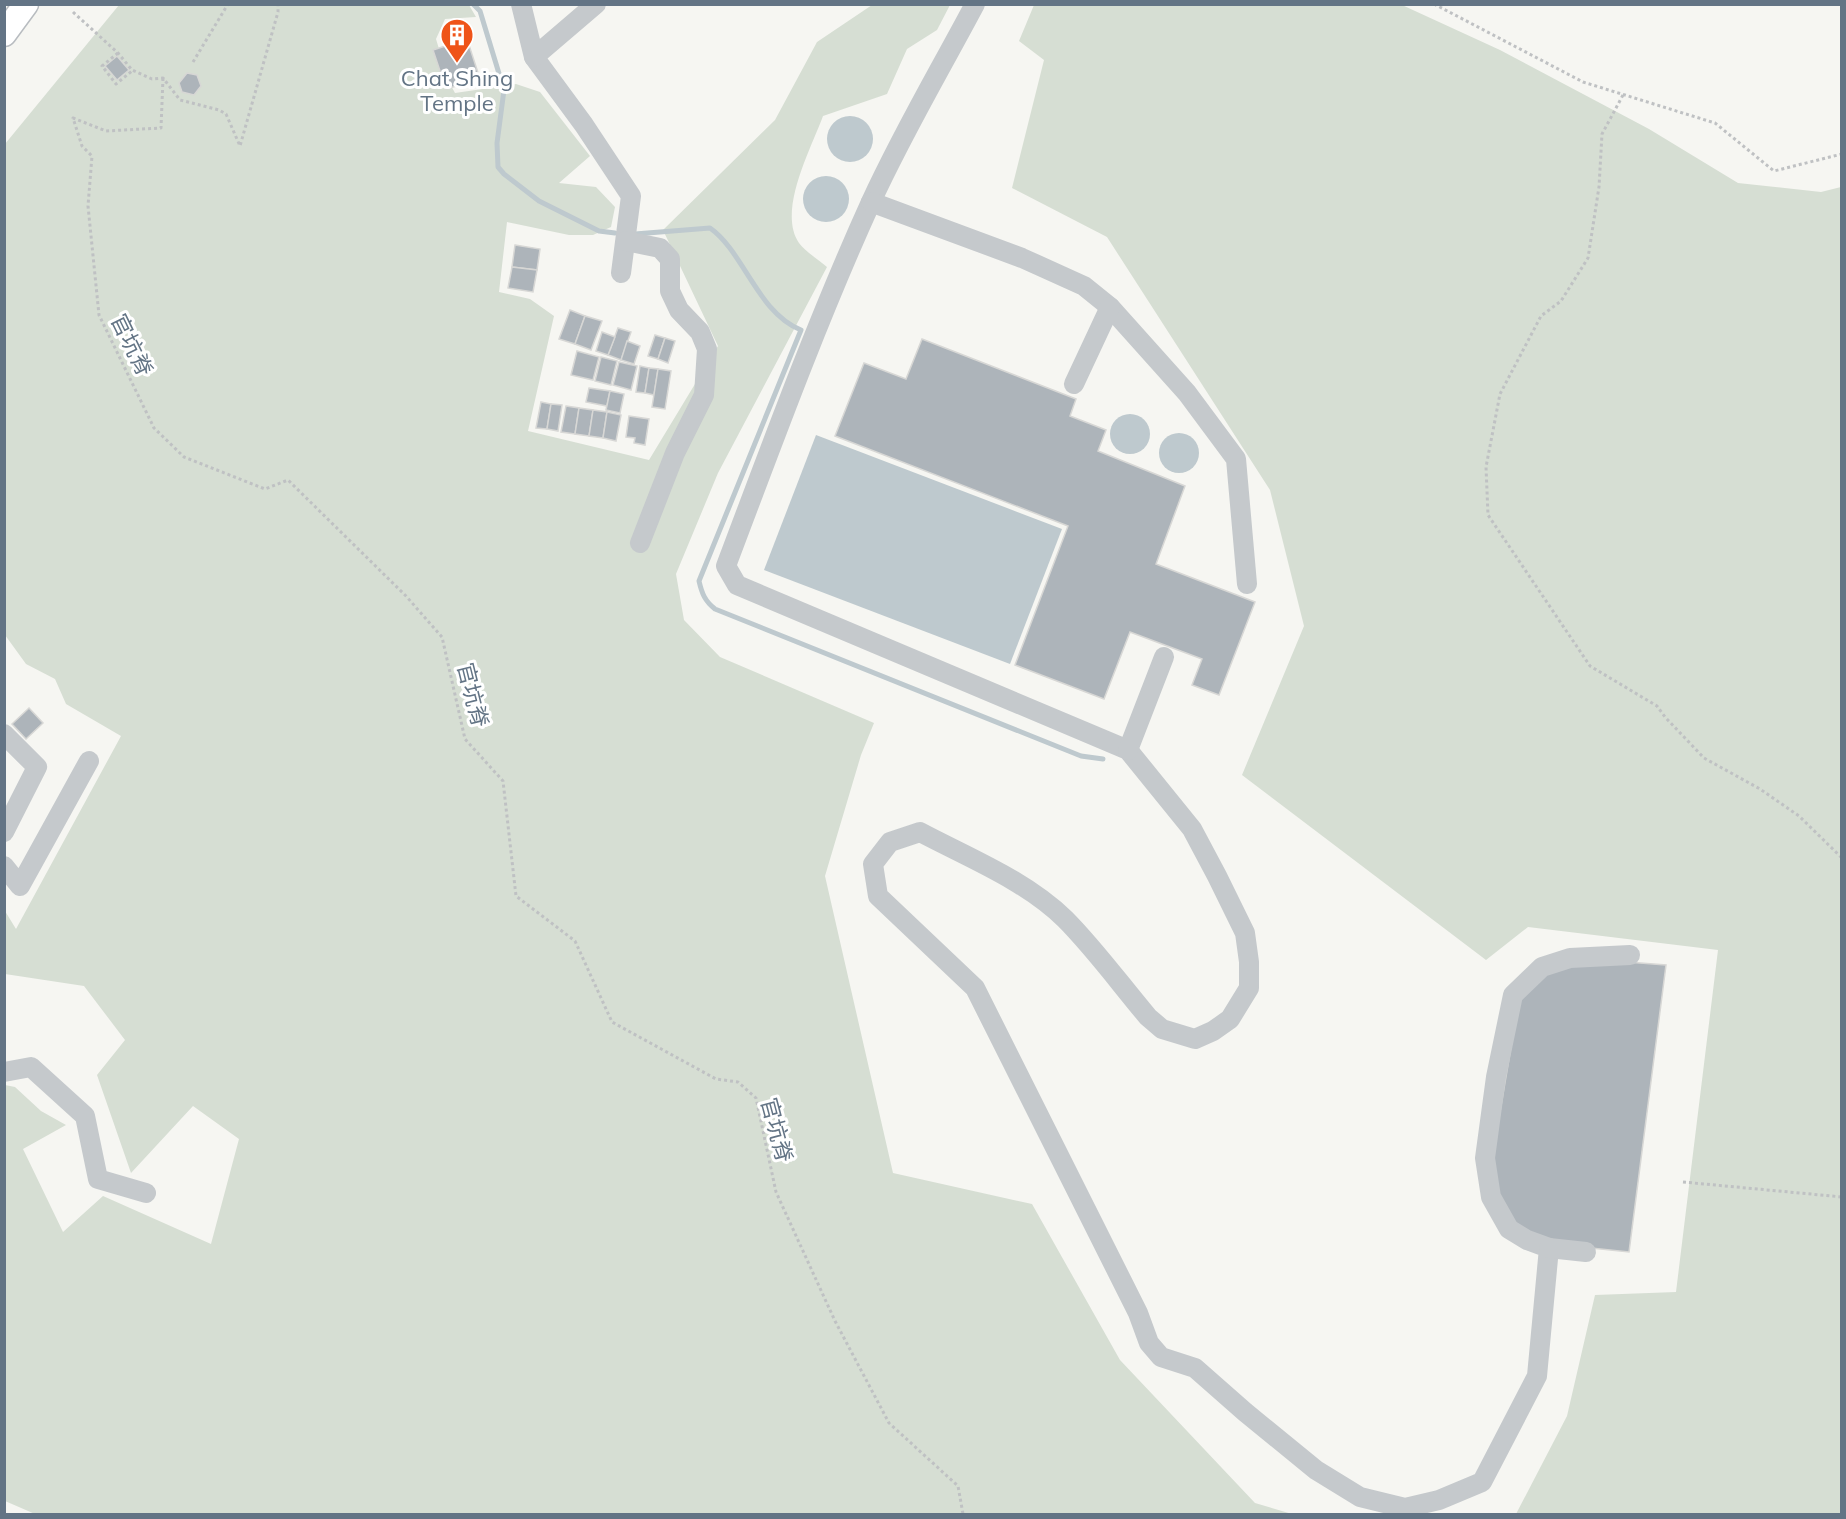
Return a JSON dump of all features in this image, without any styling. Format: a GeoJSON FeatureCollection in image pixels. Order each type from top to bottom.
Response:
{"type":"FeatureCollection","features":[{"type":"Feature","properties":{"kind":"main road"},"geometry":{"type":"LineString","coordinates":[[4,34],[26,4]]}},
{"type":"Feature","properties":{"kind":"street"},"geometry":{"type":"LineString","coordinates":[[521,4],[534,57],[584,124],[631,196],[621,273]]}},
{"type":"Feature","properties":{"kind":"street"},"geometry":{"type":"LineString","coordinates":[[534,57],[596,4]]}},
{"type":"Feature","properties":{"kind":"street"},"geometry":{"type":"LineString","coordinates":[[975,4],[871,202],[797,376],[726,566],[737,585],[1128,750],[1192,829],[1217,876],[1245,933],[1249,962],[1249,988],[1230,1019],[1214,1031],[1195,1039],[1162,1029],[1148,1017],[1064,919],[1029,891],[920,832],[890,842],[873,864],[878,896],[975,988],[1133,1302],[1149,1343],[1161,1357],[1195,1368],[1316,1470],[1360,1497],[1405,1508],[1439,1500],[1482,1482],[1537,1376],[1549,1248]]}},
{"type":"Feature","properties":{"kind":"street"},"geometry":{"type":"LineString","coordinates":[[871,202],[1022,258],[1084,286],[1110,307],[1187,393],[1236,459],[1247,584]]}},
{"type":"Feature","properties":{"kind":"street"},"geometry":{"type":"LineString","coordinates":[[626,242],[660,248],[670,259],[670,291],[679,310],[700,332],[707,349],[704,395],[675,453],[640,543]]}},
{"type":"Feature","properties":{"kind":"street"},"geometry":{"type":"LineString","coordinates":[[1074,384],[1110,307]]}},
{"type":"Feature","properties":{"kind":"street"},"geometry":{"type":"LineString","coordinates":[[1128,750],[1164,657]]}},
{"type":"Feature","properties":{"kind":"street"},"geometry":{"type":"LineString","coordinates":[[4,734],[38,767],[4,832]]}},
{"type":"Feature","properties":{"kind":"street"},"geometry":{"type":"LineString","coordinates":[[4,866],[20,886],[89,761]]}},
{"type":"Feature","properties":{"kind":"street"},"geometry":{"type":"LineString","coordinates":[[1586,1252],[1549,1248],[1527,1240],[1509,1228],[1491,1197],[1485,1158],[1497,1077],[1513,995],[1542,967],[1570,958],[1630,955]]}},
{"type":"Feature","properties":{"kind":"street"},"geometry":{"type":"LineString","coordinates":[[4,1072],[32,1067],[85,1116],[98,1179],[146,1193]]}},
{"type":"Feature","properties":{"kind":"path"},"geometry":{"type":"LineString","coordinates":[[193,62],[228,4]]}},
{"type":"Feature","properties":{"kind":"path"},"geometry":{"type":"LineString","coordinates":[[73,12],[118,53],[132,70],[152,79],[163,78],[180,100],[226,114],[240,146],[278,12],[278,4]]}},
{"type":"Feature","properties":{"kind":"path"},"geometry":{"type":"LineString","coordinates":[[1434,4],[1583,82],[1715,123],[1774,171],[1842,154]]}},
{"type":"Feature","properties":{"kind":"path"},"geometry":{"type":"LineString","coordinates":[[118,53],[102,66],[116,84],[132,70]]}},
{"type":"Feature","properties":{"kind":"path","name":"官坑脊"},"geometry":{"type":"LineString","coordinates":[[163,78],[161,128],[106,131],[73,118],[82,146],[92,156],[88,206],[99,315],[154,428],[183,457],[265,489],[288,480],[406,596],[442,637],[465,739],[503,781],[516,896],[575,941],[612,1022],[716,1079],[738,1082],[756,1098],[776,1192],[835,1321],[888,1423],[958,1486],[963,1515]]}},
{"type":"Feature","properties":{"kind":"path"},"geometry":{"type":"LineString","coordinates":[[1623,95],[1602,134],[1599,187],[1588,258],[1561,301],[1541,316],[1500,393],[1486,467],[1488,515],[1590,666],[1657,706],[1704,758],[1760,789],[1799,816],[1842,858]]}},
{"type":"Feature","properties":{"kind":"path"},"geometry":{"type":"LineString","coordinates":[[1683,1182],[1842,1197]]}},
{"type":"Feature","properties":{"kind":"shaded area"},"geometry":{"type":"Polygon","coordinates":[[[119,5],[469,5],[476,17],[445,19],[436,39],[449,82],[455,93],[516,84],[540,92],[590,156],[559,183],[596,187],[615,207],[611,227],[593,235],[569,235],[507,222],[499,292],[530,299],[554,316],[528,431],[649,460],[718,346],[663,230],[775,120],[817,42],[872,5],[950,5],[937,30],[907,49],[887,94],[823,116],[798,180],[792,214],[793,230],[799,243],[827,267],[718,473],[676,574],[684,620],[720,657],[874,723],[861,755],[825,876],[893,1173],[1032,1204],[1120,1360],[1255,1503],[1292,1514],[35,1514],[5,1501],[5,1085],[15,1087],[41,1111],[66,1125],[23,1149],[63,1232],[103,1196],[211,1244],[239,1139],[193,1106],[131,1173],[97,1075],[125,1040],[84,986],[5,974],[5,911],[16,929],[121,736],[66,704],[55,679],[26,664],[5,635],[5,144],[119,5]]]}},
{"type":"Feature","properties":{"kind":"shaded area"},"geometry":{"type":"Polygon","coordinates":[[[1034,5],[1402,5],[1500,50],[1649,129],[1738,183],[1821,192],[1841,187],[1841,1514],[1516,1514],[1567,1416],[1595,1295],[1676,1292],[1718,950],[1528,927],[1486,960],[1242,775],[1304,626],[1270,490],[1107,237],[1012,188],[1044,60],[1019,41],[1034,5]]]}},
{"type":"Feature","properties":{"kind":"shaded area"},"geometry":{"type":"Polygon","coordinates":[[[850,116],[866,123],[873,139],[866,155],[850,162],[834,155],[827,139],[834,123],[850,116]]]}},
{"type":"Feature","properties":{"kind":"shaded area"},"geometry":{"type":"Polygon","coordinates":[[[826,176],[842,183],[849,199],[842,215],[826,222],[810,215],[803,199],[810,183],[826,176]]]}},
{"type":"Feature","properties":{"kind":"shaded area"},"geometry":{"type":"Polygon","coordinates":[[[1130,414],[1138,415],[1144,420],[1149,426],[1149,442],[1144,448],[1138,453],[1130,454],[1122,453],[1116,448],[1111,442],[1110,434],[1111,426],[1116,420],[1122,415],[1130,414]]]}},
{"type":"Feature","properties":{"kind":"shaded area"},"geometry":{"type":"Polygon","coordinates":[[[1179,433],[1187,434],[1193,439],[1198,445],[1198,461],[1193,467],[1187,472],[1179,473],[1171,472],[1165,467],[1160,461],[1159,453],[1160,445],[1165,439],[1171,434],[1179,433]]]}},
{"type":"Feature","properties":{"kind":"shaded area"},"geometry":{"type":"Polygon","coordinates":[[[816,435],[1062,529],[1010,664],[764,570],[816,435]]]}},
{"type":"Feature","properties":{"kind":"building","name":"Chat Shing Temple"},"geometry":{"type":"Polygon","coordinates":[[[467,39],[480,79],[446,89],[433,50],[467,39]]]}},
{"type":"Feature","properties":{"kind":"building"},"geometry":{"type":"Polygon","coordinates":[[[117,56],[129,70],[117,80],[105,66],[117,56]]]}},
{"type":"Feature","properties":{"kind":"building"},"geometry":{"type":"Polygon","coordinates":[[[187,73],[197,75],[201,86],[194,95],[182,92],[179,83],[187,73]]]}},
{"type":"Feature","properties":{"kind":"building"},"geometry":{"type":"Polygon","coordinates":[[[515,245],[540,249],[537,270],[512,267],[515,245]]]}},
{"type":"Feature","properties":{"kind":"building"},"geometry":{"type":"Polygon","coordinates":[[[512,267],[537,270],[533,292],[508,288],[512,267]]]}},
{"type":"Feature","properties":{"kind":"building"},"geometry":{"type":"Polygon","coordinates":[[[570,310],[585,316],[575,344],[559,339],[570,310]]]}},
{"type":"Feature","properties":{"kind":"building"},"geometry":{"type":"Polygon","coordinates":[[[585,316],[602,321],[591,350],[575,344],[585,316]]]}},
{"type":"Feature","properties":{"kind":"building"},"geometry":{"type":"Polygon","coordinates":[[[618,328],[631,332],[621,360],[608,355],[618,328]]]}},
{"type":"Feature","properties":{"kind":"building"},"geometry":{"type":"Polygon","coordinates":[[[602,332],[615,337],[608,355],[596,351],[602,332]]]}},
{"type":"Feature","properties":{"kind":"building"},"geometry":{"type":"Polygon","coordinates":[[[655,335],[665,338],[658,359],[648,356],[655,335]]]}},
{"type":"Feature","properties":{"kind":"building"},"geometry":{"type":"Polygon","coordinates":[[[665,338],[675,341],[668,363],[658,359],[665,338]]]}},
{"type":"Feature","properties":{"kind":"building"},"geometry":{"type":"Polygon","coordinates":[[[922,339],[1076,399],[1070,416],[1106,430],[1098,451],[1185,486],[1156,564],[1255,602],[1219,695],[1192,685],[1202,659],[1130,632],[1104,699],[1015,665],[1068,526],[835,436],[864,363],[906,379],[922,339]]]}},
{"type":"Feature","properties":{"kind":"building"},"geometry":{"type":"Polygon","coordinates":[[[627,341],[640,346],[634,364],[621,360],[627,341]]]}},
{"type":"Feature","properties":{"kind":"building"},"geometry":{"type":"Polygon","coordinates":[[[577,351],[599,357],[593,380],[571,375],[577,351]]]}},
{"type":"Feature","properties":{"kind":"building"},"geometry":{"type":"Polygon","coordinates":[[[601,357],[617,361],[611,385],[595,381],[601,357]]]}},
{"type":"Feature","properties":{"kind":"building"},"geometry":{"type":"Polygon","coordinates":[[[619,362],[637,366],[631,390],[613,385],[619,362]]]}},
{"type":"Feature","properties":{"kind":"building"},"geometry":{"type":"Polygon","coordinates":[[[640,366],[649,368],[645,393],[636,392],[640,366]]]}},
{"type":"Feature","properties":{"kind":"building"},"geometry":{"type":"Polygon","coordinates":[[[649,368],[658,369],[654,395],[645,393],[649,368]]]}},
{"type":"Feature","properties":{"kind":"building"},"geometry":{"type":"Polygon","coordinates":[[[658,369],[671,371],[665,409],[652,407],[658,369]]]}},
{"type":"Feature","properties":{"kind":"building"},"geometry":{"type":"Polygon","coordinates":[[[589,388],[610,391],[607,406],[586,402],[589,388]]]}},
{"type":"Feature","properties":{"kind":"building"},"geometry":{"type":"Polygon","coordinates":[[[610,391],[624,394],[620,413],[606,410],[610,391]]]}},
{"type":"Feature","properties":{"kind":"building"},"geometry":{"type":"Polygon","coordinates":[[[541,402],[551,404],[547,429],[536,428],[541,402]]]}},
{"type":"Feature","properties":{"kind":"building"},"geometry":{"type":"Polygon","coordinates":[[[551,404],[562,405],[558,431],[547,429],[551,404]]]}},
{"type":"Feature","properties":{"kind":"building"},"geometry":{"type":"Polygon","coordinates":[[[566,406],[579,408],[575,434],[561,432],[566,406]]]}},
{"type":"Feature","properties":{"kind":"building"},"geometry":{"type":"Polygon","coordinates":[[[579,408],[593,410],[589,436],[575,434],[579,408]]]}},
{"type":"Feature","properties":{"kind":"building"},"geometry":{"type":"Polygon","coordinates":[[[593,410],[607,412],[603,438],[589,436],[593,410]]]}},
{"type":"Feature","properties":{"kind":"building"},"geometry":{"type":"Polygon","coordinates":[[[607,412],[621,415],[616,441],[603,438],[607,412]]]}},
{"type":"Feature","properties":{"kind":"building"},"geometry":{"type":"Polygon","coordinates":[[[629,416],[649,419],[645,445],[634,443],[635,438],[626,437],[629,416]]]}},
{"type":"Feature","properties":{"kind":"building"},"geometry":{"type":"Polygon","coordinates":[[[29,708],[43,723],[26,739],[12,724],[29,708]]]}},
{"type":"Feature","properties":{"kind":"building"},"geometry":{"type":"Polygon","coordinates":[[[1627,962],[1666,965],[1629,1252],[1553,1244],[1519,1228],[1498,1197],[1492,1159],[1519,1000],[1546,974],[1574,963],[1627,962]]]}},
{"type":"Feature","properties":{"kind":"waterway"},"geometry":{"type":"LineString","coordinates":[[473,4],[480,11],[504,90],[497,143],[498,167],[539,201],[599,231],[615,233]]}},
{"type":"Feature","properties":{"kind":"waterway"},"geometry":{"type":"LineString","coordinates":[[635,234],[710,228],[732,252],[773,310],[801,330],[699,581],[709,603],[715,609],[1081,756],[1103,759]]}},
{"type":"Feature","properties":{"kind":"place","name":"Chat Shing Temple"},"geometry":{"type":"Point","coordinates":[457,64]}}]}
